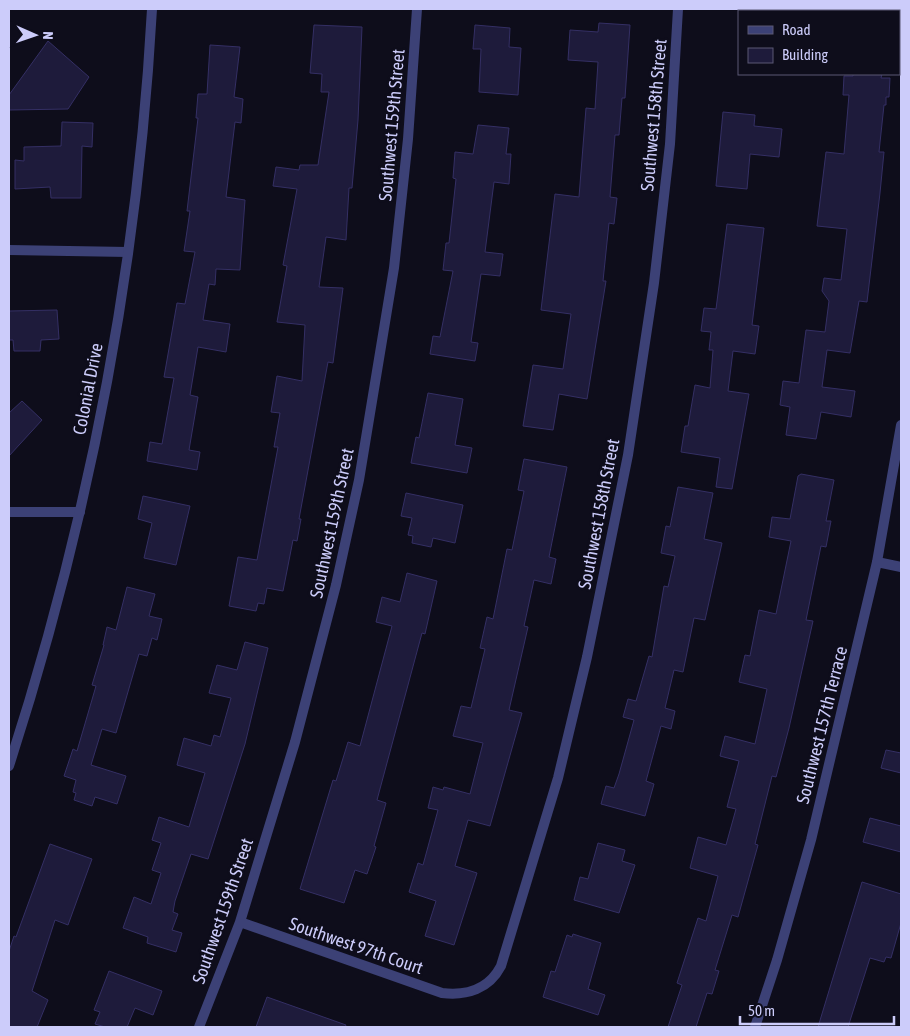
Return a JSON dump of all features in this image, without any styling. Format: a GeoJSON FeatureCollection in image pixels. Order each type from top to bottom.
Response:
{"type":"FeatureCollection","features":[{"type":"Feature","properties":{"kind":"street","name":"Colonial Drive"},"geometry":{"type":"LineString","coordinates":[[9,766],[60,597],[80,512],[106,378],[128,252],[144,116],[152,9]]}},
{"type":"Feature","properties":{"kind":"street","name":"Southwest 159th Street"},"geometry":{"type":"LineString","coordinates":[[199,1027],[240,922],[298,734],[336,585],[359,480],[394,268],[408,139],[418,9]]}},
{"type":"Feature","properties":{"kind":"street","name":"Southwest 158th Street"},"geometry":{"type":"LineString","coordinates":[[462,994],[478,989],[488,983],[499,970],[504,958],[558,778],[587,657],[640,386],[670,144],[678,9]]}},
{"type":"Feature","properties":{"kind":"street"},"geometry":{"type":"LineString","coordinates":[[9,250],[128,252]]}},
{"type":"Feature","properties":{"kind":"street","name":"Southwest 157th Terrace"},"geometry":{"type":"LineString","coordinates":[[755,1027],[777,960],[811,840],[878,562],[901,425]]}},
{"type":"Feature","properties":{"kind":"street"},"geometry":{"type":"LineString","coordinates":[[9,512],[80,512]]}},
{"type":"Feature","properties":{"kind":"street"},"geometry":{"type":"LineString","coordinates":[[878,562],[901,567]]}},
{"type":"Feature","properties":{"kind":"street","name":"Southwest 97th Court"},"geometry":{"type":"LineString","coordinates":[[240,922],[436,991],[462,994]]}},
{"type":"Feature","properties":{"kind":"building"},"geometry":{"type":"Polygon","coordinates":[[[599,23],[630,25],[625,98],[622,98],[619,135],[615,135],[610,197],[617,198],[614,224],[609,223],[603,281],[606,281],[587,399],[559,394],[553,430],[523,426],[533,365],[563,369],[571,314],[541,310],[555,194],[579,197],[586,108],[595,109],[598,62],[568,60],[570,30],[598,32],[599,23]]]}},
{"type":"Feature","properties":{"kind":"building"},"geometry":{"type":"Polygon","coordinates":[[[314,25],[362,27],[358,120],[352,188],[349,188],[346,240],[326,237],[319,287],[343,288],[333,363],[328,362],[299,519],[301,519],[297,541],[293,540],[283,591],[267,588],[264,604],[258,603],[256,611],[229,606],[238,557],[257,560],[278,447],[274,447],[280,413],[271,412],[277,376],[302,381],[305,325],[277,322],[287,266],[283,265],[297,189],[273,186],[276,167],[299,170],[300,165],[318,165],[329,92],[321,92],[322,74],[310,73],[314,25]]]}},
{"type":"Feature","properties":{"kind":"building"},"geometry":{"type":"Polygon","coordinates":[[[475,25],[510,28],[509,47],[521,48],[518,95],[479,92],[481,49],[473,49],[475,25]]]}},
{"type":"Feature","properties":{"kind":"building"},"geometry":{"type":"Polygon","coordinates":[[[48,41],[89,77],[68,109],[9,110],[9,95],[48,41]]]}},
{"type":"Feature","properties":{"kind":"building"},"geometry":{"type":"Polygon","coordinates":[[[210,45],[240,47],[234,97],[243,99],[241,123],[235,122],[226,197],[245,200],[240,270],[216,269],[215,285],[209,284],[203,320],[230,324],[226,352],[198,347],[190,395],[198,397],[189,450],[200,452],[197,470],[147,461],[150,442],[162,444],[174,378],[164,377],[177,303],[185,304],[195,252],[184,251],[190,211],[187,211],[198,118],[196,118],[198,94],[207,94],[210,45]]]}},
{"type":"Feature","properties":{"kind":"building"},"geometry":{"type":"Polygon","coordinates":[[[882,75],[881,78],[890,78],[889,97],[886,97],[886,105],[884,105],[879,152],[884,152],[867,302],[859,301],[850,353],[827,350],[822,387],[855,391],[851,417],[821,412],[816,439],[786,435],[790,407],[780,405],[783,381],[799,383],[806,330],[825,332],[829,301],[822,291],[824,278],[841,280],[847,229],[817,226],[826,152],[844,154],[849,95],[843,95],[844,76],[882,75]]]}},
{"type":"Feature","properties":{"kind":"building"},"geometry":{"type":"Polygon","coordinates":[[[723,112],[755,115],[754,126],[782,129],[779,157],[750,154],[747,189],[716,186],[723,112]]]}},
{"type":"Feature","properties":{"kind":"building"},"geometry":{"type":"Polygon","coordinates":[[[62,122],[93,123],[92,147],[82,146],[81,198],[51,198],[50,187],[15,189],[15,160],[24,161],[24,147],[61,146],[62,122]]]}},
{"type":"Feature","properties":{"kind":"building"},"geometry":{"type":"Polygon","coordinates":[[[478,125],[509,128],[506,154],[511,154],[509,184],[494,182],[485,252],[503,254],[500,276],[481,274],[471,342],[478,343],[475,361],[430,354],[433,336],[440,337],[453,271],[443,270],[446,243],[449,243],[456,179],[453,178],[455,152],[473,154],[478,125]]]}},
{"type":"Feature","properties":{"kind":"building"},"geometry":{"type":"Polygon","coordinates":[[[727,224],[764,228],[752,325],[759,326],[755,354],[733,351],[728,391],[749,394],[732,489],[716,487],[720,458],[681,452],[685,426],[688,426],[695,385],[710,388],[713,350],[709,350],[711,332],[701,331],[704,308],[716,309],[727,224]]]}},
{"type":"Feature","properties":{"kind":"building"},"geometry":{"type":"Polygon","coordinates":[[[57,310],[59,339],[41,340],[40,351],[14,351],[13,340],[9,340],[9,311],[57,310]]]}},
{"type":"Feature","properties":{"kind":"building"},"geometry":{"type":"Polygon","coordinates":[[[428,393],[463,399],[455,445],[472,448],[467,473],[411,463],[416,437],[419,438],[428,393]]]}},
{"type":"Feature","properties":{"kind":"building"},"geometry":{"type":"Polygon","coordinates":[[[22,401],[42,420],[9,456],[9,413],[22,401]]]}},
{"type":"Feature","properties":{"kind":"building"},"geometry":{"type":"Polygon","coordinates":[[[524,459],[567,467],[549,557],[556,559],[551,584],[534,580],[524,626],[528,627],[509,710],[522,713],[490,826],[468,820],[455,866],[477,873],[454,945],[425,936],[436,901],[409,892],[418,863],[423,865],[438,810],[428,808],[433,787],[443,790],[444,787],[470,794],[483,743],[453,736],[461,706],[471,708],[485,649],[480,648],[487,617],[493,619],[507,549],[512,550],[524,491],[518,490],[524,459]]]}},
{"type":"Feature","properties":{"kind":"building"},"geometry":{"type":"Polygon","coordinates":[[[801,474],[834,480],[826,521],[831,521],[826,547],[821,546],[806,620],[813,621],[789,728],[776,777],[772,776],[755,844],[758,845],[738,917],[732,915],[715,970],[719,971],[712,994],[707,993],[696,1027],[668,1027],[682,985],[677,983],[698,918],[706,921],[718,876],[690,868],[698,837],[726,845],[736,809],[727,807],[739,761],[720,756],[725,736],[755,744],[767,689],[739,682],[745,655],[750,656],[759,610],[776,614],[791,541],[769,537],[772,517],[790,519],[798,476],[801,474]]]}},
{"type":"Feature","properties":{"kind":"building"},"geometry":{"type":"Polygon","coordinates":[[[678,487],[713,493],[704,539],[722,543],[705,620],[694,618],[683,672],[674,670],[665,708],[675,711],[671,729],[661,726],[646,781],[654,784],[645,816],[601,804],[606,786],[614,788],[634,720],[623,717],[628,699],[636,701],[649,656],[652,657],[664,586],[668,587],[675,556],[661,553],[666,526],[670,527],[678,487]]]}},
{"type":"Feature","properties":{"kind":"building"},"geometry":{"type":"Polygon","coordinates":[[[406,493],[463,505],[455,543],[433,538],[431,547],[412,543],[413,536],[408,535],[412,518],[401,516],[406,493]]]}},
{"type":"Feature","properties":{"kind":"building"},"geometry":{"type":"Polygon","coordinates":[[[143,496],[190,506],[176,565],[144,558],[152,523],[138,519],[143,496]]]}},
{"type":"Feature","properties":{"kind":"building"},"geometry":{"type":"Polygon","coordinates":[[[407,573],[437,581],[425,634],[422,633],[377,800],[386,803],[374,846],[376,847],[367,874],[355,870],[344,903],[300,889],[333,780],[336,781],[348,742],[360,746],[392,626],[376,622],[382,597],[400,602],[407,573]]]}},
{"type":"Feature","properties":{"kind":"building"},"geometry":{"type":"Polygon","coordinates":[[[127,587],[155,594],[149,616],[162,619],[157,640],[152,638],[147,656],[139,654],[116,733],[102,729],[91,765],[126,776],[117,804],[95,797],[92,806],[74,800],[76,793],[73,792],[76,780],[64,776],[73,749],[77,751],[96,686],[92,685],[104,645],[107,627],[116,630],[127,587]]]}},
{"type":"Feature","properties":{"kind":"building"},"geometry":{"type":"Polygon","coordinates":[[[245,642],[268,648],[245,744],[208,859],[191,854],[175,901],[173,912],[178,914],[172,930],[182,933],[176,952],[147,943],[148,937],[123,928],[134,897],[151,904],[161,873],[152,870],[161,843],[152,840],[159,817],[189,827],[205,773],[177,765],[184,738],[211,746],[214,735],[220,737],[231,698],[209,693],[217,665],[237,670],[245,642]]]}},
{"type":"Feature","properties":{"kind":"building"},"geometry":{"type":"Polygon","coordinates":[[[886,750],[901,753],[901,773],[881,768],[886,750]]]}},
{"type":"Feature","properties":{"kind":"building"},"geometry":{"type":"Polygon","coordinates":[[[870,818],[901,826],[901,852],[863,842],[870,818]]]}},
{"type":"Feature","properties":{"kind":"building"},"geometry":{"type":"Polygon","coordinates":[[[598,843],[625,850],[622,861],[635,865],[619,913],[574,900],[580,877],[588,879],[598,843]]]}},
{"type":"Feature","properties":{"kind":"building"},"geometry":{"type":"Polygon","coordinates":[[[50,844],[92,859],[68,925],[55,920],[32,991],[48,1000],[37,1027],[9,1027],[9,951],[14,936],[16,937],[50,844]]]}},
{"type":"Feature","properties":{"kind":"building"},"geometry":{"type":"Polygon","coordinates":[[[862,882],[901,894],[901,923],[891,958],[886,957],[884,962],[870,958],[848,1027],[818,1027],[862,882]]]}},
{"type":"Feature","properties":{"kind":"building"},"geometry":{"type":"Polygon","coordinates":[[[573,934],[601,943],[588,989],[605,995],[598,1015],[543,997],[551,971],[555,972],[567,935],[572,937],[573,934]]]}},
{"type":"Feature","properties":{"kind":"building"},"geometry":{"type":"Polygon","coordinates":[[[109,971],[162,991],[153,1015],[135,1008],[127,1027],[105,1027],[95,1024],[100,1012],[94,1010],[109,971]]]}},
{"type":"Feature","properties":{"kind":"building"},"geometry":{"type":"Polygon","coordinates":[[[267,997],[346,1025],[345,1027],[256,1027],[267,997]]]}}]}
